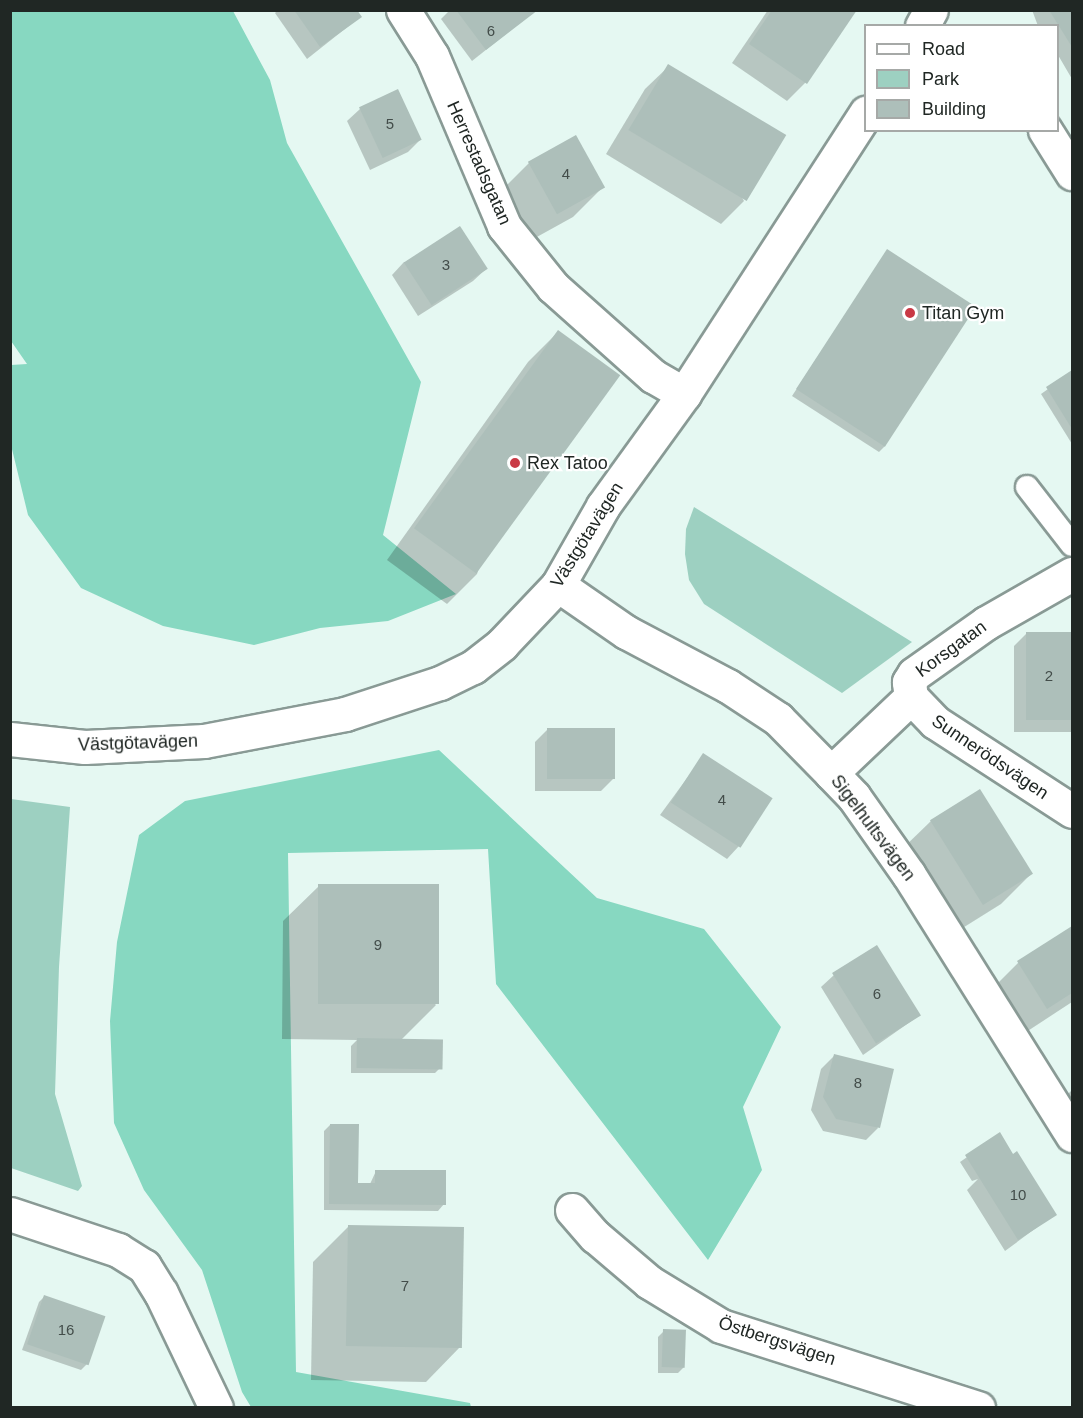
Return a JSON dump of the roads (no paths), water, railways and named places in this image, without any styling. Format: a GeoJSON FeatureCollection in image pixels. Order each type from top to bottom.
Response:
{"type":"FeatureCollection","features":[{"type":"Feature","properties":{"kind":"street","name":"Herrestadsgatan"},"geometry":{"type":"LineString","coordinates":[[403,10],[432,56],[504,226],[553,287],[653,376],[684,394]]}},
{"type":"Feature","properties":{"kind":"street"},"geometry":{"type":"LineString","coordinates":[[923,24],[931,10]]}},
{"type":"Feature","properties":{"kind":"street","name":"Västgötavägen"},"geometry":{"type":"LineString","coordinates":[[10,739],[85,747],[150,746],[204,741],[345,714],[440,683],[472,667],[502,644],[558,585],[603,506],[684,394],[864,115]]}},
{"type":"Feature","properties":{"kind":"street"},"geometry":{"type":"LineString","coordinates":[[1046,132],[1072,173]]}},
{"type":"Feature","properties":{"kind":"street","name":"Korsgatan"},"geometry":{"type":"LineString","coordinates":[[831,773],[911,697],[909,682],[914,674],[986,623],[1072,574]]}},
{"type":"Feature","properties":{"kind":"street","name":"Sigelhultsvägen"},"geometry":{"type":"LineString","coordinates":[[558,585],[626,632],[728,686],[778,719],[854,797],[909,874],[1072,1135]]}},
{"type":"Feature","properties":{"kind":"street","name":"Sunnerödsvägen"},"geometry":{"type":"LineString","coordinates":[[911,697],[935,722],[1072,811]]}},
{"type":"Feature","properties":{"kind":"street","name":"Östbergsvägen"},"geometry":{"type":"LineString","coordinates":[[572,1210],[595,1236],[650,1282],[721,1326],[978,1407]]}},
{"type":"Feature","properties":{"kind":"street"},"geometry":{"type":"LineString","coordinates":[[10,1214],[118,1250],[144,1266],[161,1293],[216,1407]]}},
{"type":"Feature","properties":{"kind":"lane"},"geometry":{"type":"LineString","coordinates":[[1027,487],[1072,545]]}},
{"type":"Feature","properties":{"kind":"place","name":"Titan Gym"},"geometry":{"type":"Point","coordinates":[910,313]}},
{"type":"Feature","properties":{"kind":"place","name":"Rex Tatoo"},"geometry":{"type":"Point","coordinates":[515,463]}}]}
